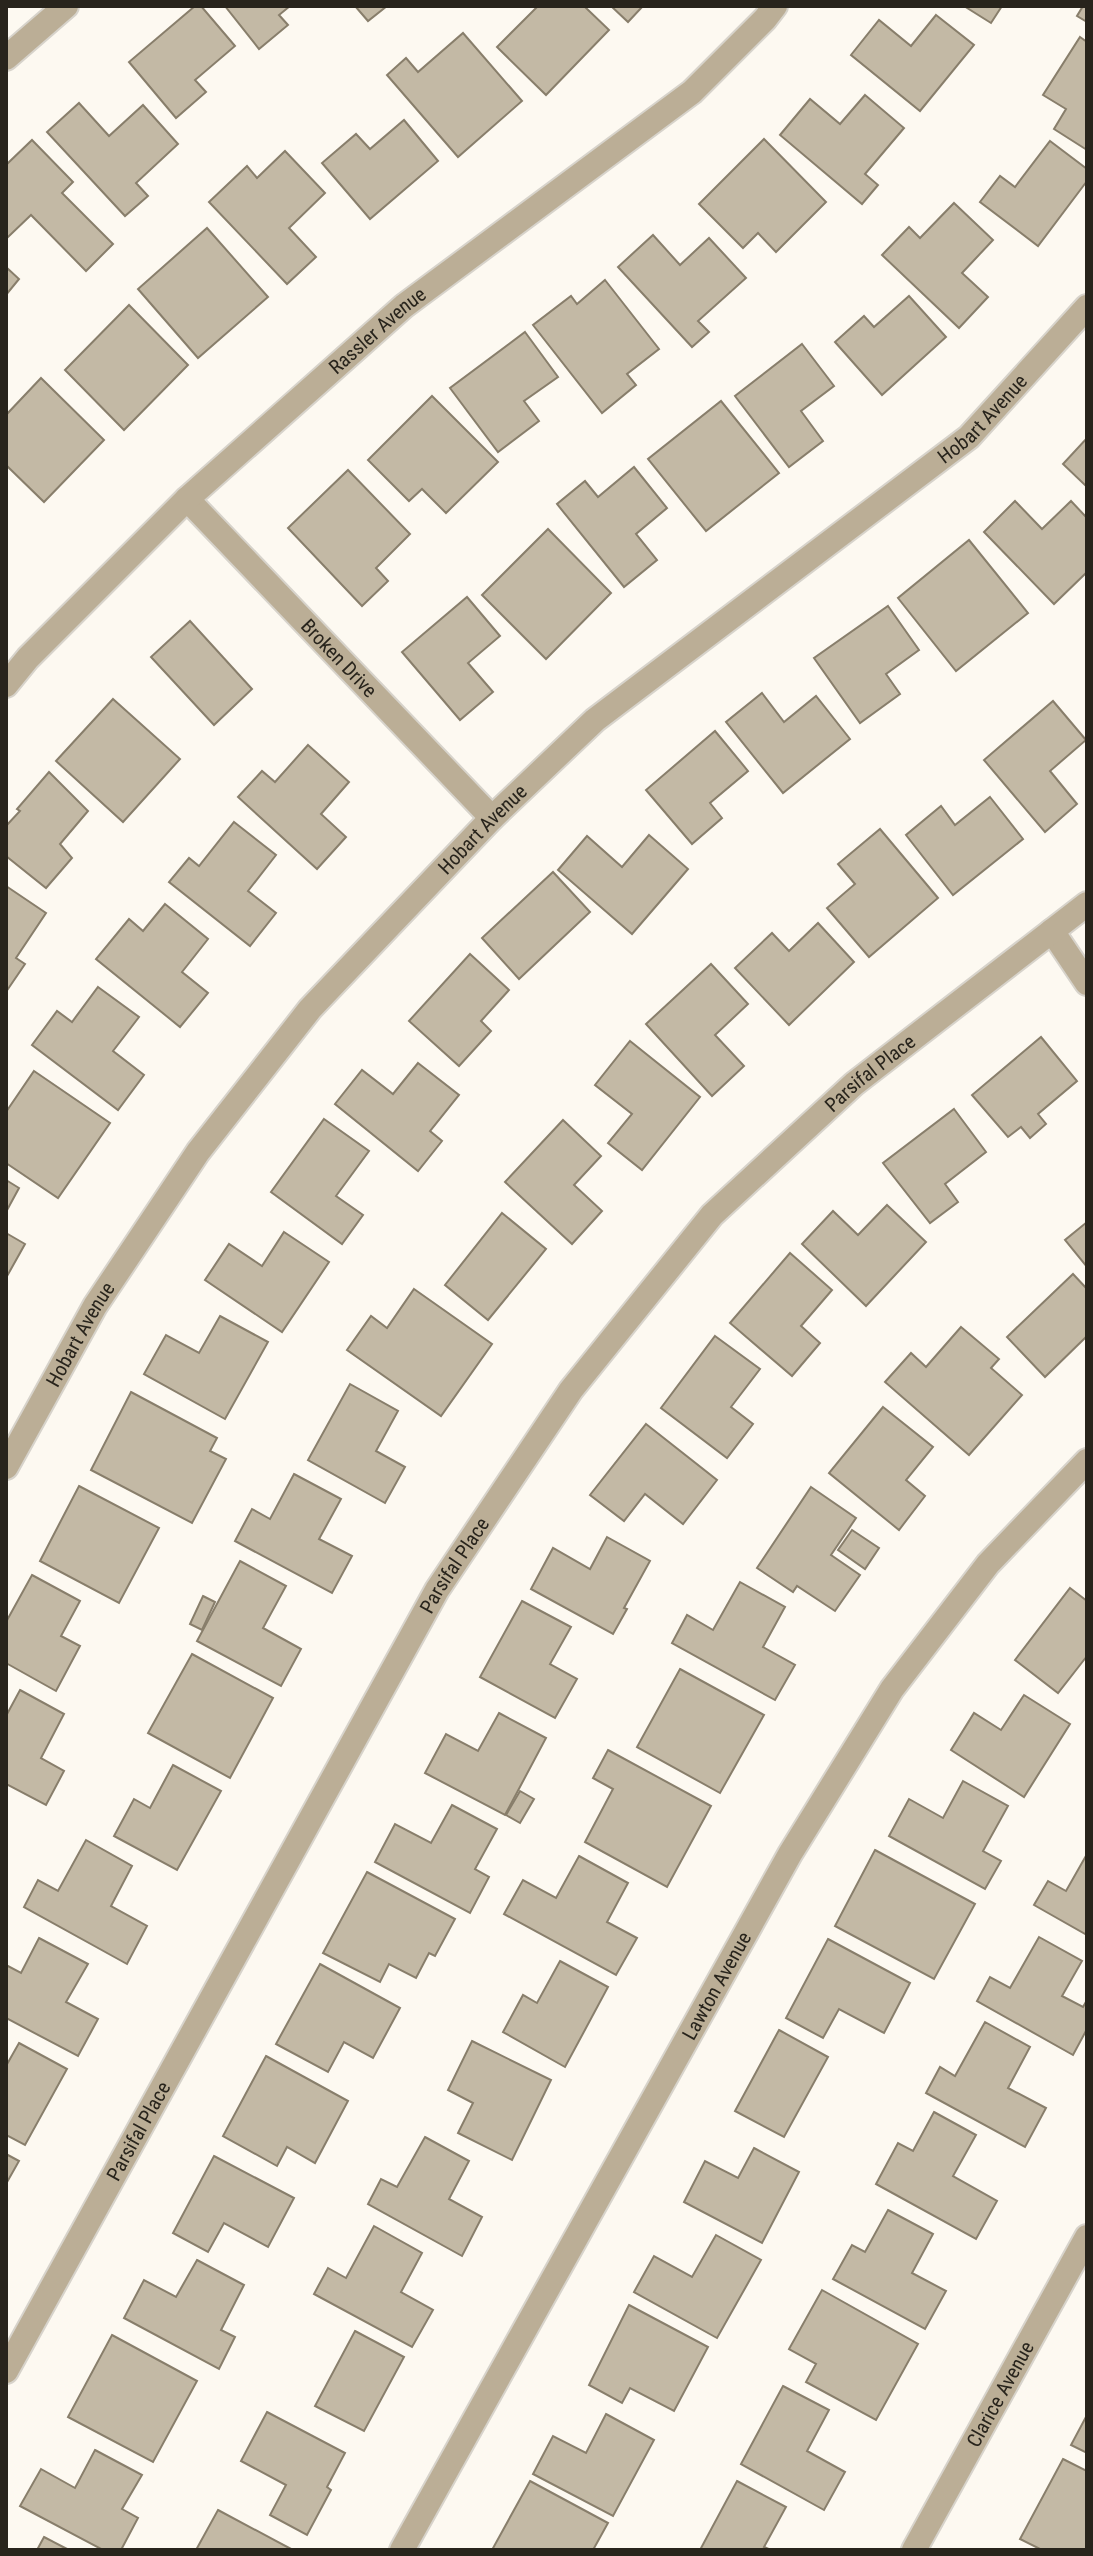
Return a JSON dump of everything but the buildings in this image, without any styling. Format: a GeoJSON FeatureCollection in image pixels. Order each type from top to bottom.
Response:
{"type":"FeatureCollection","features":[{"type":"Feature","properties":{"kind":"street"},"geometry":{"type":"LineString","coordinates":[[6,58],[66,6]]}},
{"type":"Feature","properties":{"kind":"street","name":"Rassler Avenue"},"geometry":{"type":"LineString","coordinates":[[6,685],[28,658],[187,499],[404,306],[692,92],[775,6]]}},
{"type":"Feature","properties":{"kind":"street","name":"Hobart Avenue"},"geometry":{"type":"LineString","coordinates":[[6,1467],[95,1306],[198,1152],[310,1009],[492,818],[595,720],[969,437],[1087,307]]}},
{"type":"Feature","properties":{"kind":"street","name":"Broken Drive"},"geometry":{"type":"LineString","coordinates":[[187,499],[492,818]]}},
{"type":"Feature","properties":{"kind":"street","name":"Parsifal Place"},"geometry":{"type":"LineString","coordinates":[[6,2371],[437,1590],[571,1390],[712,1215],[854,1084],[1087,904]]}},
{"type":"Feature","properties":{"kind":"street"},"geometry":{"type":"LineString","coordinates":[[1052,931],[1087,983]]}},
{"type":"Feature","properties":{"kind":"street","name":"Lawton Avenue"},"geometry":{"type":"LineString","coordinates":[[402,2550],[790,1854],[892,1689],[988,1564],[1087,1461]]}},
{"type":"Feature","properties":{"kind":"street","name":"Clarice Avenue"},"geometry":{"type":"LineString","coordinates":[[914,2550],[1087,2237]]}}]}
